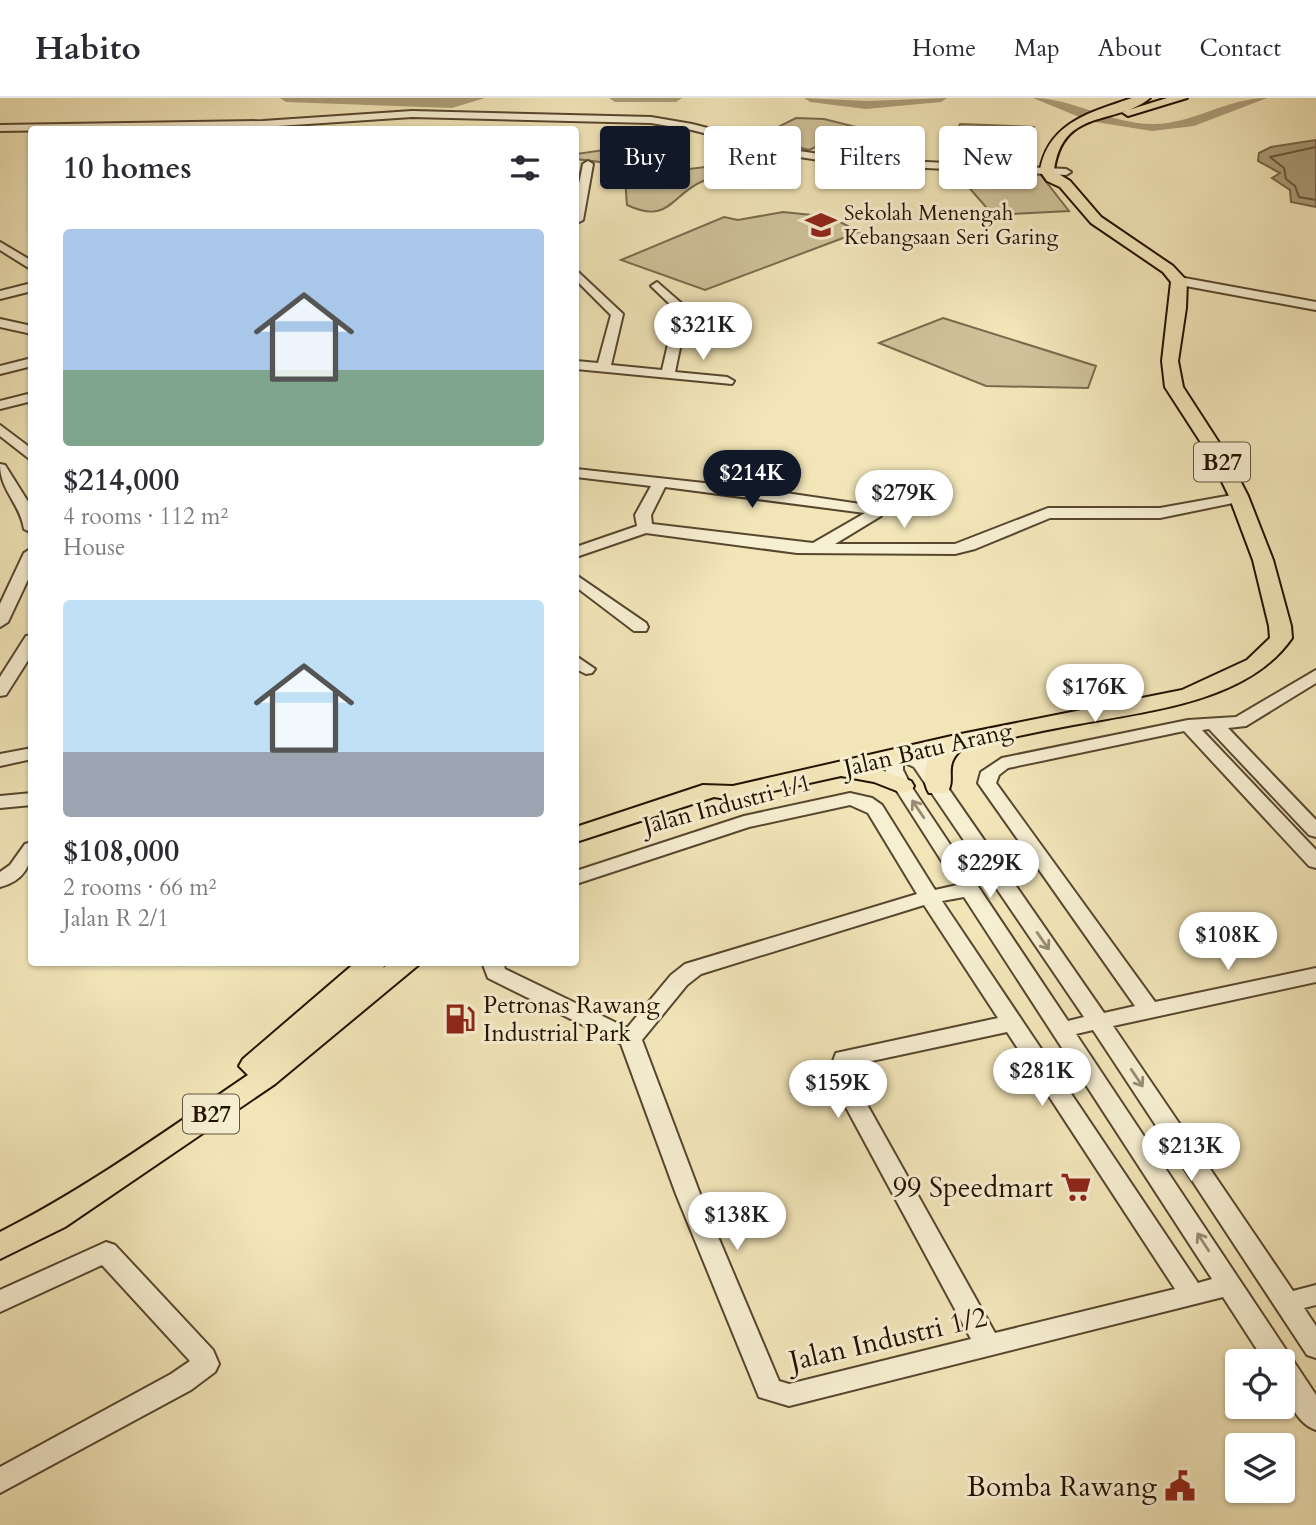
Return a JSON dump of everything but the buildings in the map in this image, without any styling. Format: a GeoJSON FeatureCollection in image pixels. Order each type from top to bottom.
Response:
{"type":"FeatureCollection","features":[{"type":"Feature","properties":{"kind":"main road"},"geometry":{"type":"LineString","coordinates":[[1065,178],[1052,178],[1047,171],[1047,161],[1055,141],[1064,131],[1114,113],[1144,98]]}},
{"type":"Feature","properties":{"kind":"main road"},"geometry":{"type":"LineString","coordinates":[[1114,113],[1181,98]]}},
{"type":"Feature","properties":{"kind":"main road"},"geometry":{"type":"LineString","coordinates":[[1091,122],[1074,137],[1066,153],[1065,178],[1096,220],[1160,263],[1179,281]]}},
{"type":"Feature","properties":{"kind":"main road","name":"Jalan Batu Arang"},"geometry":{"type":"LineString","coordinates":[[579,834],[712,790],[733,793],[899,754],[1188,696],[1255,665],[1271,652],[1281,638],[1259,543],[1219,457],[1174,389],[1170,353],[1179,301],[1179,281]]}},
{"type":"Feature","properties":{"kind":"main road"},"geometry":{"type":"LineString","coordinates":[[712,790],[726,779],[1021,715],[1107,705],[1139,705]]}},
{"type":"Feature","properties":{"kind":"main road"},"geometry":{"type":"LineString","coordinates":[[860,748],[882,749],[899,754],[916,737]]}},
{"type":"Feature","properties":{"kind":"main road"},"geometry":{"type":"LineString","coordinates":[[938,788],[934,774],[937,764],[944,751],[956,742]]}},
{"type":"Feature","properties":{"kind":"main road"},"geometry":{"type":"LineString","coordinates":[[831,771],[857,771],[902,786]]}},
{"type":"Feature","properties":{"kind":"main road","name":"B27"},"geometry":{"type":"LineString","coordinates":[[0,1235],[45,1213],[115,1168],[250,1069],[369,966]]}},
{"type":"Feature","properties":{"kind":"main road","name":"B27"},"geometry":{"type":"LineString","coordinates":[[0,1247],[101,1189],[265,1077],[404,966]]}},
{"type":"Feature","properties":{"kind":"street"},"geometry":{"type":"LineString","coordinates":[[382,126],[390,114]]}},
{"type":"Feature","properties":{"kind":"street"},"geometry":{"type":"LineString","coordinates":[[151,126],[263,124],[390,114],[651,120],[686,124],[802,155],[849,162],[1047,171]]}},
{"type":"Feature","properties":{"kind":"street"},"geometry":{"type":"LineString","coordinates":[[3,131],[28,129]]}},
{"type":"Feature","properties":{"kind":"street"},"geometry":{"type":"LineString","coordinates":[[580,188],[588,164]]}},
{"type":"Feature","properties":{"kind":"street"},"geometry":{"type":"LineString","coordinates":[[0,244],[28,264]]}},
{"type":"Feature","properties":{"kind":"street"},"geometry":{"type":"LineString","coordinates":[[0,261],[12,252]]}},
{"type":"Feature","properties":{"kind":"street"},"geometry":{"type":"LineString","coordinates":[[579,277],[617,314],[604,368]]}},
{"type":"Feature","properties":{"kind":"street"},"geometry":{"type":"LineString","coordinates":[[1179,281],[1316,306]]}},
{"type":"Feature","properties":{"kind":"street"},"geometry":{"type":"LineString","coordinates":[[657,286],[682,309],[668,374]]}},
{"type":"Feature","properties":{"kind":"street"},"geometry":{"type":"LineString","coordinates":[[0,295],[28,288]]}},
{"type":"Feature","properties":{"kind":"street"},"geometry":{"type":"LineString","coordinates":[[0,323],[28,329]]}},
{"type":"Feature","properties":{"kind":"street"},"geometry":{"type":"LineString","coordinates":[[0,334],[28,329]]}},
{"type":"Feature","properties":{"kind":"street"},"geometry":{"type":"LineString","coordinates":[[0,370],[28,363]]}},
{"type":"Feature","properties":{"kind":"street"},"geometry":{"type":"LineString","coordinates":[[579,365],[727,381]]}},
{"type":"Feature","properties":{"kind":"street"},"geometry":{"type":"LineString","coordinates":[[1,405],[28,398]]}},
{"type":"Feature","properties":{"kind":"street"},"geometry":{"type":"LineString","coordinates":[[0,429],[28,454]]}},
{"type":"Feature","properties":{"kind":"street"},"geometry":{"type":"LineString","coordinates":[[0,468],[28,516]]}},
{"type":"Feature","properties":{"kind":"street"},"geometry":{"type":"LineString","coordinates":[[579,473],[876,510],[876,513],[818,547]]}},
{"type":"Feature","properties":{"kind":"street"},"geometry":{"type":"LineString","coordinates":[[645,528],[643,515],[660,482]]}},
{"type":"Feature","properties":{"kind":"street"},"geometry":{"type":"LineString","coordinates":[[579,551],[645,528],[797,548],[955,549],[969,546],[1048,513],[1160,513],[1238,498]]}},
{"type":"Feature","properties":{"kind":"street"},"geometry":{"type":"LineString","coordinates":[[0,622],[28,562]]}},
{"type":"Feature","properties":{"kind":"street"},"geometry":{"type":"LineString","coordinates":[[579,582],[640,627]]}},
{"type":"Feature","properties":{"kind":"street"},"geometry":{"type":"LineString","coordinates":[[0,691],[28,646]]}},
{"type":"Feature","properties":{"kind":"street"},"geometry":{"type":"LineString","coordinates":[[1150,1011],[987,783],[990,772],[1002,764],[1188,725],[1240,722],[1316,675]]}},
{"type":"Feature","properties":{"kind":"street"},"geometry":{"type":"LineString","coordinates":[[1214,724],[1316,831]]}},
{"type":"Feature","properties":{"kind":"street"},"geometry":{"type":"LineString","coordinates":[[1188,725],[1316,862]]}},
{"type":"Feature","properties":{"kind":"street"},"geometry":{"type":"LineString","coordinates":[[1,756],[28,753]]}},
{"type":"Feature","properties":{"kind":"street"},"geometry":{"type":"LineString","coordinates":[[1272,1349],[902,786],[892,769],[892,761],[899,754],[921,763],[1099,1022],[1316,1347]]}},
{"type":"Feature","properties":{"kind":"street"},"geometry":{"type":"LineString","coordinates":[[0,802],[28,799]]}},
{"type":"Feature","properties":{"kind":"street","name":"Jalan Industri 1/1"},"geometry":{"type":"LineString","coordinates":[[579,877],[744,822],[850,799],[865,802],[875,809],[929,897],[1192,1294]]}},
{"type":"Feature","properties":{"kind":"street"},"geometry":{"type":"LineString","coordinates":[[0,881],[17,869],[28,854]]}},
{"type":"Feature","properties":{"kind":"street"},"geometry":{"type":"LineString","coordinates":[[493,966],[496,973],[630,1039],[678,980],[693,969],[929,897],[971,888]]}},
{"type":"Feature","properties":{"kind":"street"},"geometry":{"type":"LineString","coordinates":[[1064,1029],[1316,975]]}},
{"type":"Feature","properties":{"kind":"street"},"geometry":{"type":"LineString","coordinates":[[988,1345],[839,1074],[844,1059],[1012,1023]]}},
{"type":"Feature","properties":{"kind":"street","name":"Jalan Industri 1/2"},"geometry":{"type":"LineString","coordinates":[[630,1039],[688,1194],[769,1389],[789,1395],[1230,1285]]}},
{"type":"Feature","properties":{"kind":"street"},"geometry":{"type":"LineString","coordinates":[[0,1302],[106,1252],[113,1255],[204,1357],[206,1364],[181,1382],[0,1481]]}},
{"type":"Feature","properties":{"kind":"street"},"geometry":{"type":"LineString","coordinates":[[1287,1303],[1316,1295]]}},
{"type":"Feature","properties":{"kind":"street"},"geometry":{"type":"LineString","coordinates":[[1295,1385],[1316,1418]]}},
{"type":"Feature","properties":{"kind":"shaded area"},"geometry":{"type":"Polygon","coordinates":[[[796,118],[824,119],[852,126],[815,126],[815,147],[809,150],[801,148],[801,126],[780,126],[796,118]]]}},
{"type":"Feature","properties":{"kind":"shaded area"},"geometry":{"type":"Polygon","coordinates":[[[960,124],[1009,126],[959,126],[960,124]]]}},
{"type":"Feature","properties":{"kind":"shaded area"},"geometry":{"type":"Polygon","coordinates":[[[600,151],[600,162],[579,159],[579,154],[600,151]]]}},
{"type":"Feature","properties":{"kind":"shaded area"},"geometry":{"type":"Polygon","coordinates":[[[704,167],[704,181],[690,189],[690,169],[704,167]]]}},
{"type":"Feature","properties":{"kind":"shaded area"},"geometry":{"type":"Polygon","coordinates":[[[1037,174],[1040,174],[1069,211],[993,215],[970,189],[1037,189],[1037,174]]]}},
{"type":"Feature","properties":{"kind":"shaded area"},"geometry":{"type":"Polygon","coordinates":[[[626,189],[690,189],[661,210],[652,212],[627,205],[626,189]]]}},
{"type":"Feature","properties":{"kind":"shaded area"},"geometry":{"type":"Polygon","coordinates":[[[783,212],[831,217],[859,232],[705,290],[621,260],[724,217],[738,220],[783,212]]]}},
{"type":"Feature","properties":{"kind":"shaded area"},"geometry":{"type":"Polygon","coordinates":[[[943,318],[1096,366],[1088,388],[986,386],[879,343],[943,318]]]}},
{"type":"Feature","properties":{"kind":"water"},"geometry":{"type":"Polygon","coordinates":[[[1316,140],[1316,207],[1291,202],[1290,190],[1272,178],[1280,173],[1258,161],[1259,153],[1271,147],[1316,140]]]}},
{"type":"Feature","properties":{"kind":"waterway"},"geometry":{"type":"LineString","coordinates":[[286,98],[452,104],[479,98]]}},
{"type":"Feature","properties":{"kind":"waterway"},"geometry":{"type":"LineString","coordinates":[[615,98],[676,98]]}},
{"type":"Feature","properties":{"kind":"waterway"},"geometry":{"type":"LineString","coordinates":[[810,98],[866,105],[941,98]]}},
{"type":"Feature","properties":{"kind":"waterway"},"geometry":{"type":"LineString","coordinates":[[1039,98],[1093,118],[1152,128],[1190,123],[1261,98]]}},
{"type":"Feature","properties":{"kind":"place","name":"Sekolah Menengah Kebangsaan Seri Garing"},"geometry":{"type":"Point","coordinates":[821,225]}},
{"type":"Feature","properties":{"kind":"place","name":"Petronas Rawang Industrial Park"},"geometry":{"type":"Point","coordinates":[460,1019]}},
{"type":"Feature","properties":{"kind":"place","name":"99 Speedmart"},"geometry":{"type":"Point","coordinates":[1076,1187]}},
{"type":"Feature","properties":{"kind":"place","name":"Bomba Rawang"},"geometry":{"type":"Point","coordinates":[1180,1486]}}]}
